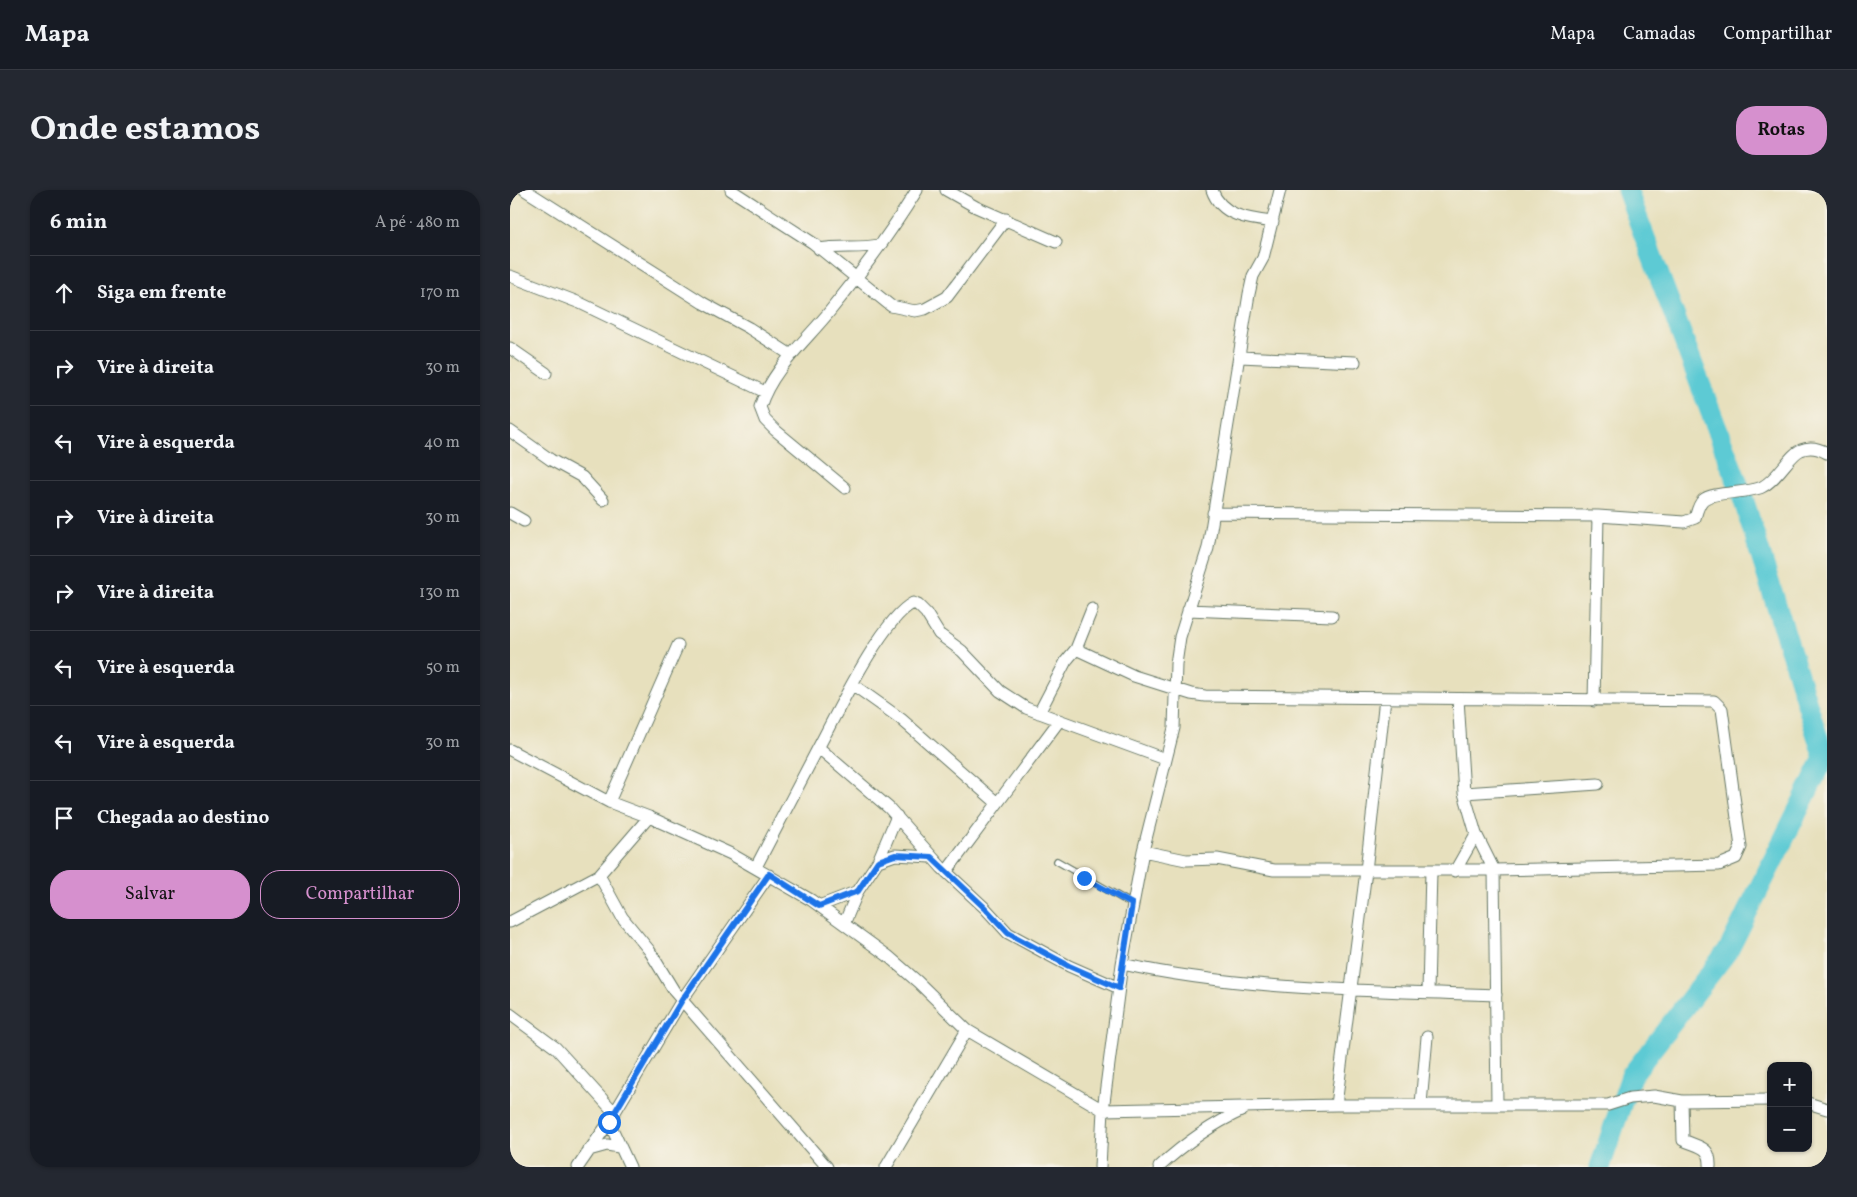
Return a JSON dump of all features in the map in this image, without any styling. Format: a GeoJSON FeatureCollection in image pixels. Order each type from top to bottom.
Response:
{"type":"FeatureCollection","features":[{"type":"Feature","properties":{"kind":"street"},"geometry":{"type":"LineString","coordinates":[[525,190],[679,288],[791,355]]}},
{"type":"Feature","properties":{"kind":"street"},"geometry":{"type":"LineString","coordinates":[[731,190],[820,249],[854,279],[891,306],[915,311],[925,309],[947,297],[1006,219]]}},
{"type":"Feature","properties":{"kind":"street"},"geometry":{"type":"LineString","coordinates":[[845,488],[775,430],[765,420],[760,407],[765,392],[791,355],[820,324],[898,221],[917,190]]}},
{"type":"Feature","properties":{"kind":"street"},"geometry":{"type":"LineString","coordinates":[[946,190],[976,207],[1056,242]]}},
{"type":"Feature","properties":{"kind":"street"},"geometry":{"type":"LineString","coordinates":[[1212,190],[1216,201],[1226,210],[1253,220],[1273,222]]}},
{"type":"Feature","properties":{"kind":"street"},"geometry":{"type":"LineString","coordinates":[[1100,1167],[1103,1110],[1122,964],[1132,904],[1165,759],[1174,728],[1176,664],[1188,610],[1208,548],[1249,294],[1253,276],[1263,258],[1280,190]]}},
{"type":"Feature","properties":{"kind":"street"},"geometry":{"type":"LineString","coordinates":[[820,249],[839,245],[865,248],[879,245]]}},
{"type":"Feature","properties":{"kind":"street"},"geometry":{"type":"LineString","coordinates":[[510,276],[580,303],[765,392]]}},
{"type":"Feature","properties":{"kind":"street"},"geometry":{"type":"LineString","coordinates":[[510,348],[546,373]]}},
{"type":"Feature","properties":{"kind":"street"},"geometry":{"type":"LineString","coordinates":[[1240,357],[1355,362]]}},
{"type":"Feature","properties":{"kind":"street"},"geometry":{"type":"LineString","coordinates":[[510,431],[551,460],[589,482],[593,492],[604,500]]}},
{"type":"Feature","properties":{"kind":"street"},"geometry":{"type":"LineString","coordinates":[[1213,513],[1598,516],[1677,522],[1690,521],[1694,518],[1699,505],[1708,496],[1762,487],[1780,473],[1798,451],[1806,448],[1825,449]]}},
{"type":"Feature","properties":{"kind":"street"},"geometry":{"type":"LineString","coordinates":[[510,513],[524,521]]}},
{"type":"Feature","properties":{"kind":"street"},"geometry":{"type":"LineString","coordinates":[[1594,702],[1598,516]]}},
{"type":"Feature","properties":{"kind":"street"},"geometry":{"type":"LineString","coordinates":[[756,868],[852,684],[883,633],[907,606],[913,603],[926,613],[939,634],[962,651],[1000,690],[1026,708],[1165,759]]}},
{"type":"Feature","properties":{"kind":"street"},"geometry":{"type":"LineString","coordinates":[[1039,713],[1066,661],[1076,649],[1092,609]]}},
{"type":"Feature","properties":{"kind":"street"},"geometry":{"type":"LineString","coordinates":[[1188,610],[1332,616]]}},
{"type":"Feature","properties":{"kind":"street"},"geometry":{"type":"LineString","coordinates":[[609,802],[678,645]]}},
{"type":"Feature","properties":{"kind":"street"},"geometry":{"type":"LineString","coordinates":[[1076,649],[1134,676],[1191,694],[1205,696],[1594,702],[1702,701],[1718,704],[1722,709],[1740,834],[1740,853],[1731,862],[1719,865],[1431,871],[1274,870],[1217,858],[1186,860],[1144,852]]}},
{"type":"Feature","properties":{"kind":"street"},"geometry":{"type":"LineString","coordinates":[[852,684],[901,719],[997,803]]}},
{"type":"Feature","properties":{"kind":"street"},"geometry":{"type":"LineString","coordinates":[[1336,1105],[1366,871],[1385,698]]}},
{"type":"Feature","properties":{"kind":"street"},"geometry":{"type":"LineString","coordinates":[[1458,699],[1464,793],[1476,834],[1494,870],[1497,1104]]}},
{"type":"Feature","properties":{"kind":"street"},"geometry":{"type":"LineString","coordinates":[[946,872],[1059,721]]}},
{"type":"Feature","properties":{"kind":"street"},"geometry":{"type":"LineString","coordinates":[[818,748],[897,816],[931,857],[985,908],[1008,933],[1069,966],[1119,988]]}},
{"type":"Feature","properties":{"kind":"street"},"geometry":{"type":"LineString","coordinates":[[510,750],[609,802],[650,817],[769,874],[844,924],[918,982],[967,1030],[1103,1110],[1421,1104],[1608,1105],[1630,1098],[1654,1096],[1682,1101],[1767,1100]]}},
{"type":"Feature","properties":{"kind":"street"},"geometry":{"type":"LineString","coordinates":[[1464,793],[1598,784]]}},
{"type":"Feature","properties":{"kind":"street"},"geometry":{"type":"LineString","coordinates":[[844,924],[858,891],[878,861],[897,816]]}},
{"type":"Feature","properties":{"kind":"street"},"geometry":{"type":"LineString","coordinates":[[510,922],[599,875],[650,817]]}},
{"type":"Feature","properties":{"kind":"street"},"geometry":{"type":"LineString","coordinates":[[1455,870],[1476,834]]}},
{"type":"Feature","properties":{"kind":"street"},"geometry":{"type":"LineString","coordinates":[[878,861],[895,855],[931,857]]}},
{"type":"Feature","properties":{"kind":"street"},"geometry":{"type":"LineString","coordinates":[[1428,992],[1431,871]]}},
{"type":"Feature","properties":{"kind":"street"},"geometry":{"type":"LineString","coordinates":[[578,1167],[612,1117],[682,1000],[769,874]]}},
{"type":"Feature","properties":{"kind":"street"},"geometry":{"type":"LineString","coordinates":[[599,875],[622,917],[649,950],[674,991],[827,1167]]}},
{"type":"Feature","properties":{"kind":"street"},"geometry":{"type":"LineString","coordinates":[[819,906],[858,891]]}},
{"type":"Feature","properties":{"kind":"street"},"geometry":{"type":"LineString","coordinates":[[1122,964],[1165,974],[1230,981],[1351,989],[1496,995]]}},
{"type":"Feature","properties":{"kind":"street"},"geometry":{"type":"LineString","coordinates":[[510,1014],[556,1048],[612,1117],[619,1146],[630,1167]]}},
{"type":"Feature","properties":{"kind":"street"},"geometry":{"type":"LineString","coordinates":[[886,1167],[967,1030]]}},
{"type":"Feature","properties":{"kind":"street"},"geometry":{"type":"LineString","coordinates":[[1421,1104],[1428,1037]]}},
{"type":"Feature","properties":{"kind":"street"},"geometry":{"type":"LineString","coordinates":[[1682,1101],[1683,1140],[1707,1150],[1710,1157],[1710,1167]]}},
{"type":"Feature","properties":{"kind":"street"},"geometry":{"type":"LineString","coordinates":[[1812,1104],[1827,1109]]}},
{"type":"Feature","properties":{"kind":"street"},"geometry":{"type":"LineString","coordinates":[[1159,1167],[1184,1143],[1213,1123],[1247,1108]]}},
{"type":"Feature","properties":{"kind":"street"},"geometry":{"type":"LineString","coordinates":[[589,1150],[607,1145],[619,1146]]}},
{"type":"Feature","properties":{"kind":"lane"},"geometry":{"type":"LineString","coordinates":[[1057,861],[1132,904]]}},
{"type":"Feature","properties":{"kind":"waterway"},"geometry":{"type":"LineString","coordinates":[[1600,1167],[1631,1076],[1729,949],[1824,758],[1742,495],[1627,190]]}},
{"type":"Feature","properties":{"kind":"route"},"geometry":{"type":"LineString","coordinates":[[609,1122],[682,1000],[769,874],[819,906],[839,900],[858,891],[878,861],[895,855],[908,854],[931,857],[985,908],[1008,933],[1069,966],[1119,988],[1132,904],[1084,878]]}}]}
